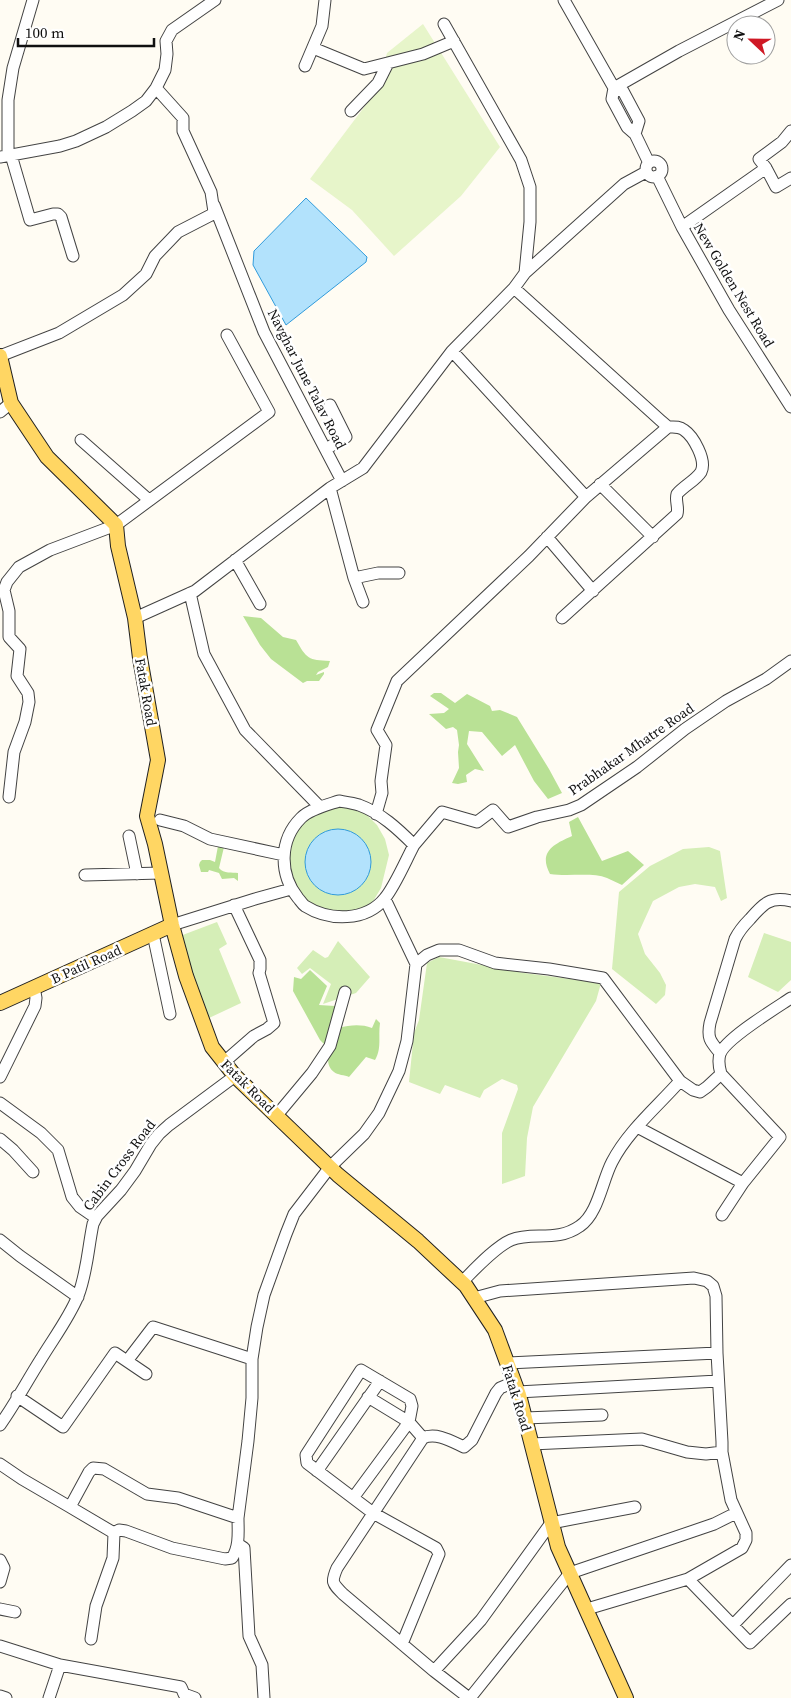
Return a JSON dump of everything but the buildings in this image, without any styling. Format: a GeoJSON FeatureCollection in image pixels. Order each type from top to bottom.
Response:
{"type":"FeatureCollection","features":[{"type":"Feature","properties":{"kind":"main road"},"geometry":{"type":"LineString","coordinates":[[0,356],[11,402],[46,458],[116,525]]}},
{"type":"Feature","properties":{"kind":"main road","name":"Fatak Road"},"geometry":{"type":"LineString","coordinates":[[116,525],[118,546],[135,618],[158,760],[147,816],[155,844],[172,925],[186,976],[212,1047],[234,1076],[330,1167],[462,1282],[495,1330],[516,1387],[558,1547],[626,1698]]}},
{"type":"Feature","properties":{"kind":"main road","name":"B Patil Road"},"geometry":{"type":"LineString","coordinates":[[0,1003],[172,925]]}},
{"type":"Feature","properties":{"kind":"street"},"geometry":{"type":"LineString","coordinates":[[33,0],[13,68],[9,92],[6,156],[30,220],[58,214],[73,256]]}},
{"type":"Feature","properties":{"kind":"street"},"geometry":{"type":"LineString","coordinates":[[6,156],[60,146],[76,141],[106,127],[146,101],[156,88],[165,70],[167,36],[180,22],[215,0]]}},
{"type":"Feature","properties":{"kind":"street"},"geometry":{"type":"LineString","coordinates":[[305,66],[322,26],[325,0]]}},
{"type":"Feature","properties":{"kind":"street"},"geometry":{"type":"LineString","coordinates":[[564,0],[614,88],[679,51],[778,0]]}},
{"type":"Feature","properties":{"kind":"street"},"geometry":{"type":"LineString","coordinates":[[444,24],[522,160],[530,187],[530,222],[525,273]]}},
{"type":"Feature","properties":{"kind":"street"},"geometry":{"type":"LineString","coordinates":[[313,48],[364,69],[423,54],[454,41]]}},
{"type":"Feature","properties":{"kind":"street"},"geometry":{"type":"LineString","coordinates":[[352,111],[378,83],[388,63]]}},
{"type":"Feature","properties":{"kind":"street","name":"Navghar June Talav Road"},"geometry":{"type":"LineString","coordinates":[[156,88],[183,118],[183,131],[212,192],[214,205],[264,332],[342,481]]}},
{"type":"Feature","properties":{"kind":"street","name":"New Golden Nest Road"},"geometry":{"type":"LineString","coordinates":[[614,88],[612,99],[627,128],[635,134],[651,170],[729,310],[791,407]]}},
{"type":"Feature","properties":{"kind":"street"},"geometry":{"type":"LineString","coordinates":[[791,131],[782,142],[759,159],[776,187],[791,178]]}},
{"type":"Feature","properties":{"kind":"street"},"geometry":{"type":"LineString","coordinates":[[682,227],[766,168]]}},
{"type":"Feature","properties":{"kind":"street"},"geometry":{"type":"LineString","coordinates":[[135,618],[190,593],[330,488],[363,468],[452,351],[514,288],[525,273],[624,184],[651,170]]}},
{"type":"Feature","properties":{"kind":"street"},"geometry":{"type":"LineString","coordinates":[[0,356],[59,333],[123,295],[146,274],[155,256],[178,232],[211,215],[214,212],[214,205]]}},
{"type":"Feature","properties":{"kind":"street"},"geometry":{"type":"LineString","coordinates":[[514,288],[668,427]]}},
{"type":"Feature","properties":{"kind":"street"},"geometry":{"type":"LineString","coordinates":[[9,797],[14,752],[25,722],[28,694],[17,676],[20,649],[10,637],[4,590],[7,582],[19,567],[28,561],[50,550],[116,525],[268,412],[226,335]]}},
{"type":"Feature","properties":{"kind":"street"},"geometry":{"type":"LineString","coordinates":[[452,351],[586,497]]}},
{"type":"Feature","properties":{"kind":"street"},"geometry":{"type":"LineString","coordinates":[[0,412],[11,402]]}},
{"type":"Feature","properties":{"kind":"street"},"geometry":{"type":"LineString","coordinates":[[326,449],[346,438],[330,405]]}},
{"type":"Feature","properties":{"kind":"street"},"geometry":{"type":"LineString","coordinates":[[376,814],[382,793],[380,781],[386,745],[376,730],[397,680],[600,484],[668,427],[678,427],[686,431],[694,439],[701,456],[702,466],[700,472],[677,494],[677,514],[562,618]]}},
{"type":"Feature","properties":{"kind":"street"},"geometry":{"type":"LineString","coordinates":[[81,440],[149,500]]}},
{"type":"Feature","properties":{"kind":"street"},"geometry":{"type":"LineString","coordinates":[[600,484],[653,537]]}},
{"type":"Feature","properties":{"kind":"street"},"geometry":{"type":"LineString","coordinates":[[330,488],[362,602]]}},
{"type":"Feature","properties":{"kind":"street"},"geometry":{"type":"LineString","coordinates":[[547,537],[593,591]]}},
{"type":"Feature","properties":{"kind":"street"},"geometry":{"type":"LineString","coordinates":[[235,560],[260,604]]}},
{"type":"Feature","properties":{"kind":"street"},"geometry":{"type":"LineString","coordinates":[[354,578],[378,573],[399,574]]}},
{"type":"Feature","properties":{"kind":"street"},"geometry":{"type":"LineString","coordinates":[[190,593],[204,654],[245,730],[320,807]]}},
{"type":"Feature","properties":{"kind":"street","name":"Prabhakar Mhatre Road"},"geometry":{"type":"LineString","coordinates":[[414,845],[442,812],[477,822],[493,810],[508,827],[582,805],[637,767],[685,729],[726,701],[766,680],[791,661]]}},
{"type":"Feature","properties":{"kind":"street"},"geometry":{"type":"LineString","coordinates":[[339,801],[359,805],[392,824],[414,845],[385,899],[362,915],[343,918],[323,913],[304,906],[291,890],[284,870],[284,855],[290,835],[301,818],[320,807],[339,801]]}},
{"type":"Feature","properties":{"kind":"street"},"geometry":{"type":"LineString","coordinates":[[160,820],[184,826],[210,839],[284,855]]}},
{"type":"Feature","properties":{"kind":"street"},"geometry":{"type":"LineString","coordinates":[[129,836],[136,874]]}},
{"type":"Feature","properties":{"kind":"street"},"geometry":{"type":"LineString","coordinates":[[85,875],[161,873]]}},
{"type":"Feature","properties":{"kind":"street"},"geometry":{"type":"LineString","coordinates":[[172,925],[234,905],[291,890]]}},
{"type":"Feature","properties":{"kind":"street"},"geometry":{"type":"LineString","coordinates":[[114,1533],[119,1530],[126,1530],[172,1548],[225,1559],[232,1558],[236,1552],[238,1544],[238,1518],[250,1424],[252,1359],[256,1327],[264,1295],[294,1214],[330,1167],[364,1134],[380,1113],[399,1070],[407,1041],[416,964],[385,899]]}},
{"type":"Feature","properties":{"kind":"street"},"geometry":{"type":"LineString","coordinates":[[720,1053],[711,1043],[708,1034],[735,938],[739,930],[761,906],[779,899],[791,901]]}},
{"type":"Feature","properties":{"kind":"street"},"geometry":{"type":"LineString","coordinates":[[223,1063],[254,1036],[274,1023],[259,973],[260,960],[234,905]]}},
{"type":"Feature","properties":{"kind":"street"},"geometry":{"type":"LineString","coordinates":[[153,934],[170,1014]]}},
{"type":"Feature","properties":{"kind":"street"},"geometry":{"type":"LineString","coordinates":[[416,964],[426,955],[439,950],[459,950],[495,963],[603,978],[680,1081],[693,1090],[700,1092],[721,1074]]}},
{"type":"Feature","properties":{"kind":"street"},"geometry":{"type":"LineString","coordinates":[[0,1077],[35,1006],[34,987]]}},
{"type":"Feature","properties":{"kind":"street"},"geometry":{"type":"LineString","coordinates":[[277,1116],[312,1073],[330,1046],[346,992]]}},
{"type":"Feature","properties":{"kind":"street"},"geometry":{"type":"LineString","coordinates":[[722,1215],[743,1184],[780,1137],[721,1074],[720,1053],[730,1040],[791,998]]}},
{"type":"Feature","properties":{"kind":"street","name":"Cabin Cross Road"},"geometry":{"type":"LineString","coordinates":[[0,1425],[11,1410],[17,1396],[66,1319],[78,1296],[93,1224],[96,1218],[121,1190],[159,1134],[234,1076]]}},
{"type":"Feature","properties":{"kind":"street"},"geometry":{"type":"LineString","coordinates":[[462,1282],[499,1248],[511,1240],[560,1236],[581,1226],[590,1217],[612,1162],[637,1127],[680,1081]]}},
{"type":"Feature","properties":{"kind":"street"},"geometry":{"type":"LineString","coordinates":[[0,1103],[41,1133],[58,1150],[72,1197],[80,1208],[96,1218]]}},
{"type":"Feature","properties":{"kind":"street"},"geometry":{"type":"LineString","coordinates":[[637,1127],[743,1184]]}},
{"type":"Feature","properties":{"kind":"street"},"geometry":{"type":"LineString","coordinates":[[0,1139],[33,1172]]}},
{"type":"Feature","properties":{"kind":"street"},"geometry":{"type":"LineString","coordinates":[[0,1240],[78,1296]]}},
{"type":"Feature","properties":{"kind":"street"},"geometry":{"type":"LineString","coordinates":[[474,1298],[500,1290],[694,1278],[702,1279],[713,1286],[716,1296],[716,1353],[722,1452],[731,1500],[746,1534],[744,1545],[688,1580],[587,1609]]}},
{"type":"Feature","properties":{"kind":"street"},"geometry":{"type":"LineString","coordinates":[[127,1361],[153,1327],[252,1359]]}},
{"type":"Feature","properties":{"kind":"street"},"geometry":{"type":"LineString","coordinates":[[17,1396],[63,1428],[115,1353],[146,1374]]}},
{"type":"Feature","properties":{"kind":"street"},"geometry":{"type":"LineString","coordinates":[[508,1363],[716,1353]]}},
{"type":"Feature","properties":{"kind":"street"},"geometry":{"type":"LineString","coordinates":[[353,1498],[409,1422],[412,1406],[410,1399],[361,1370],[306,1455],[307,1463],[316,1471],[373,1513],[436,1548],[439,1554],[402,1644]]}},
{"type":"Feature","properties":{"kind":"street"},"geometry":{"type":"LineString","coordinates":[[316,1471],[380,1381]]}},
{"type":"Feature","properties":{"kind":"street"},"geometry":{"type":"LineString","coordinates":[[718,1382],[500,1388],[472,1440],[464,1446],[430,1434],[423,1438],[337,1568],[333,1578],[334,1584],[434,1671],[470,1698],[570,1573],[714,1524],[736,1513]]}},
{"type":"Feature","properties":{"kind":"street"},"geometry":{"type":"LineString","coordinates":[[368,1397],[409,1422],[423,1438]]}},
{"type":"Feature","properties":{"kind":"street"},"geometry":{"type":"LineString","coordinates":[[524,1418],[602,1415]]}},
{"type":"Feature","properties":{"kind":"street"},"geometry":{"type":"LineString","coordinates":[[531,1444],[642,1439],[687,1452],[706,1454],[722,1452]]}},
{"type":"Feature","properties":{"kind":"street"},"geometry":{"type":"LineString","coordinates":[[0,1464],[114,1533]]}},
{"type":"Feature","properties":{"kind":"street"},"geometry":{"type":"LineString","coordinates":[[70,1507],[89,1472],[93,1468],[98,1468],[104,1469],[147,1494],[178,1498],[238,1518]]}},
{"type":"Feature","properties":{"kind":"street"},"geometry":{"type":"LineString","coordinates":[[434,1671],[481,1620],[552,1523],[635,1507]]}},
{"type":"Feature","properties":{"kind":"street"},"geometry":{"type":"LineString","coordinates":[[91,1639],[96,1606],[113,1558],[114,1533]]}},
{"type":"Feature","properties":{"kind":"street"},"geometry":{"type":"LineString","coordinates":[[238,1544],[244,1548],[249,1636],[262,1665],[264,1698]]}},
{"type":"Feature","properties":{"kind":"street"},"geometry":{"type":"LineString","coordinates":[[0,1560],[4,1568],[0,1582]]}},
{"type":"Feature","properties":{"kind":"street"},"geometry":{"type":"LineString","coordinates":[[733,1625],[791,1565]]}},
{"type":"Feature","properties":{"kind":"street"},"geometry":{"type":"LineString","coordinates":[[688,1580],[750,1643],[791,1604]]}},
{"type":"Feature","properties":{"kind":"street"},"geometry":{"type":"LineString","coordinates":[[0,1609],[15,1612]]}},
{"type":"Feature","properties":{"kind":"street"},"geometry":{"type":"LineString","coordinates":[[0,1646],[60,1665],[181,1687],[184,1694],[195,1698]]}},
{"type":"Feature","properties":{"kind":"street"},"geometry":{"type":"LineString","coordinates":[[49,1698],[60,1665]]}},
{"type":"Feature","properties":{"kind":"street"},"geometry":{"type":"LineString","coordinates":[[0,1696],[6,1698]]}},
{"type":"Feature","properties":{"kind":"green space"},"geometry":{"type":"Polygon","coordinates":[[[423,24],[500,147],[461,196],[394,256],[352,210],[310,179],[377,90],[387,53],[423,24]]]}},
{"type":"Feature","properties":{"kind":"green space"},"geometry":{"type":"Polygon","coordinates":[[[243,616],[261,618],[283,637],[296,640],[306,655],[312,659],[330,661],[328,667],[316,675],[324,672],[319,681],[303,683],[271,659],[260,645],[243,616]]]}},
{"type":"Feature","properties":{"kind":"green space"},"geometry":{"type":"Polygon","coordinates":[[[434,693],[441,693],[455,703],[467,694],[490,706],[492,711],[500,710],[517,717],[562,793],[548,799],[534,781],[515,745],[502,756],[482,732],[469,731],[467,744],[484,771],[475,769],[466,775],[467,782],[452,783],[459,768],[457,730],[453,727],[446,729],[429,714],[444,713],[449,709],[430,696],[434,693]]]}},
{"type":"Feature","properties":{"kind":"green space"},"geometry":{"type":"Polygon","coordinates":[[[347,806],[363,811],[377,825],[385,839],[389,855],[381,888],[372,903],[356,912],[338,914],[304,901],[287,872],[291,838],[300,823],[330,807],[347,806]]]}},
{"type":"Feature","properties":{"kind":"green space"},"geometry":{"type":"Polygon","coordinates":[[[578,817],[602,861],[628,851],[644,865],[622,885],[601,876],[550,874],[546,860],[547,854],[559,842],[572,836],[569,822],[578,817]]]}},
{"type":"Feature","properties":{"kind":"green space"},"geometry":{"type":"Polygon","coordinates":[[[218,846],[224,847],[219,868],[226,872],[238,873],[238,881],[234,878],[222,879],[219,873],[209,870],[208,872],[201,872],[200,862],[202,860],[210,860],[215,862],[218,846]]]}},
{"type":"Feature","properties":{"kind":"green space"},"geometry":{"type":"Polygon","coordinates":[[[709,847],[720,851],[727,898],[721,901],[715,887],[695,884],[679,887],[653,901],[638,934],[645,954],[660,973],[666,985],[665,995],[656,1004],[612,969],[619,892],[650,866],[683,849],[709,847]]]}},
{"type":"Feature","properties":{"kind":"green space"},"geometry":{"type":"Polygon","coordinates":[[[217,922],[227,944],[219,949],[241,1003],[209,1018],[197,991],[180,936],[217,922]]]}},
{"type":"Feature","properties":{"kind":"green space"},"geometry":{"type":"Polygon","coordinates":[[[764,933],[791,942],[791,980],[778,992],[748,977],[764,933]]]}},
{"type":"Feature","properties":{"kind":"green space"},"geometry":{"type":"Polygon","coordinates":[[[338,941],[370,977],[356,993],[323,1004],[331,984],[310,968],[302,974],[297,968],[313,950],[325,958],[328,957],[338,941]]]}},
{"type":"Feature","properties":{"kind":"green space"},"geometry":{"type":"Polygon","coordinates":[[[439,957],[524,973],[601,983],[596,1001],[533,1107],[527,1138],[525,1176],[502,1184],[502,1133],[518,1089],[517,1085],[502,1079],[484,1090],[480,1098],[445,1085],[440,1094],[409,1082],[414,1033],[419,1020],[427,963],[439,957]]]}},
{"type":"Feature","properties":{"kind":"green space"},"geometry":{"type":"Polygon","coordinates":[[[310,970],[327,986],[319,1005],[335,1006],[339,1002],[327,1047],[320,1040],[293,991],[294,977],[301,979],[310,970]]]}},
{"type":"Feature","properties":{"kind":"green space"},"geometry":{"type":"Polygon","coordinates":[[[376,1019],[380,1023],[379,1047],[375,1060],[366,1057],[349,1077],[334,1072],[328,1063],[328,1057],[339,1028],[356,1025],[372,1028],[376,1019]]]}},
{"type":"Feature","properties":{"kind":"water"},"geometry":{"type":"Polygon","coordinates":[[[306,198],[367,257],[366,262],[286,325],[253,265],[254,251],[306,198]]]}},
{"type":"Feature","properties":{"kind":"water"},"geometry":{"type":"Polygon","coordinates":[[[338,829],[350,832],[361,839],[368,850],[371,862],[368,874],[361,885],[350,892],[338,895],[326,892],[315,885],[308,874],[305,862],[308,850],[315,839],[326,832],[338,829]]]}}]}
